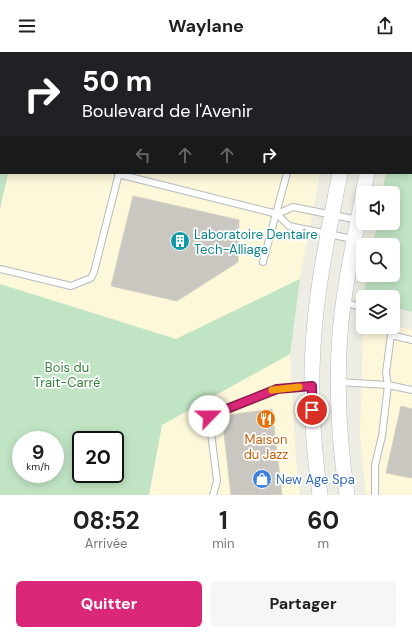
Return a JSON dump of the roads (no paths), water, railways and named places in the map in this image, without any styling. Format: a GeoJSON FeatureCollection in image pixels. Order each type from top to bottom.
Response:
{"type":"FeatureCollection","features":[{"type":"Feature","properties":{"kind":"street"},"geometry":{"type":"LineString","coordinates":[[320,495],[313,435],[312,386],[314,335],[321,273],[340,174]]}},
{"type":"Feature","properties":{"kind":"street"},"geometry":{"type":"LineString","coordinates":[[365,186],[367,174]]}},
{"type":"Feature","properties":{"kind":"street"},"geometry":{"type":"LineString","coordinates":[[347,495],[341,445],[338,382],[339,345],[344,302],[356,230]]}},
{"type":"Feature","properties":{"kind":"lane"},"geometry":{"type":"LineString","coordinates":[[0,269],[68,285],[91,278],[94,272],[118,174],[277,214],[290,226],[355,239]]}},
{"type":"Feature","properties":{"kind":"lane"},"geometry":{"type":"LineString","coordinates":[[263,262],[287,174]]}},
{"type":"Feature","properties":{"kind":"lane"},"geometry":{"type":"LineString","coordinates":[[277,214],[293,207],[356,220]]}},
{"type":"Feature","properties":{"kind":"lane"},"geometry":{"type":"LineString","coordinates":[[344,302],[356,306]]}},
{"type":"Feature","properties":{"kind":"lane"},"geometry":{"type":"LineString","coordinates":[[375,495],[375,466],[382,436],[388,385],[386,373],[391,335],[412,340]]}},
{"type":"Feature","properties":{"kind":"lane"},"geometry":{"type":"LineString","coordinates":[[338,382],[388,385],[412,390]]}},
{"type":"Feature","properties":{"kind":"lane"},"geometry":{"type":"LineString","coordinates":[[213,495],[217,481],[209,416],[277,389],[312,386]]}},
{"type":"Feature","properties":{"kind":"place","name":"Laboratoire Dentaire Tech-Alliage"},"geometry":{"type":"Point","coordinates":[180,241]}},
{"type":"Feature","properties":{"kind":"place","name":"Maison du Jazz"},"geometry":{"type":"Point","coordinates":[266,419]}},
{"type":"Feature","properties":{"kind":"place","name":"New Age Spa"},"geometry":{"type":"Point","coordinates":[262,479]}},
{"type":"Feature","properties":{"kind":"park label","name":"Bois du Trait-Carré"},"geometry":{"type":"Point","coordinates":[67,374]}}]}
